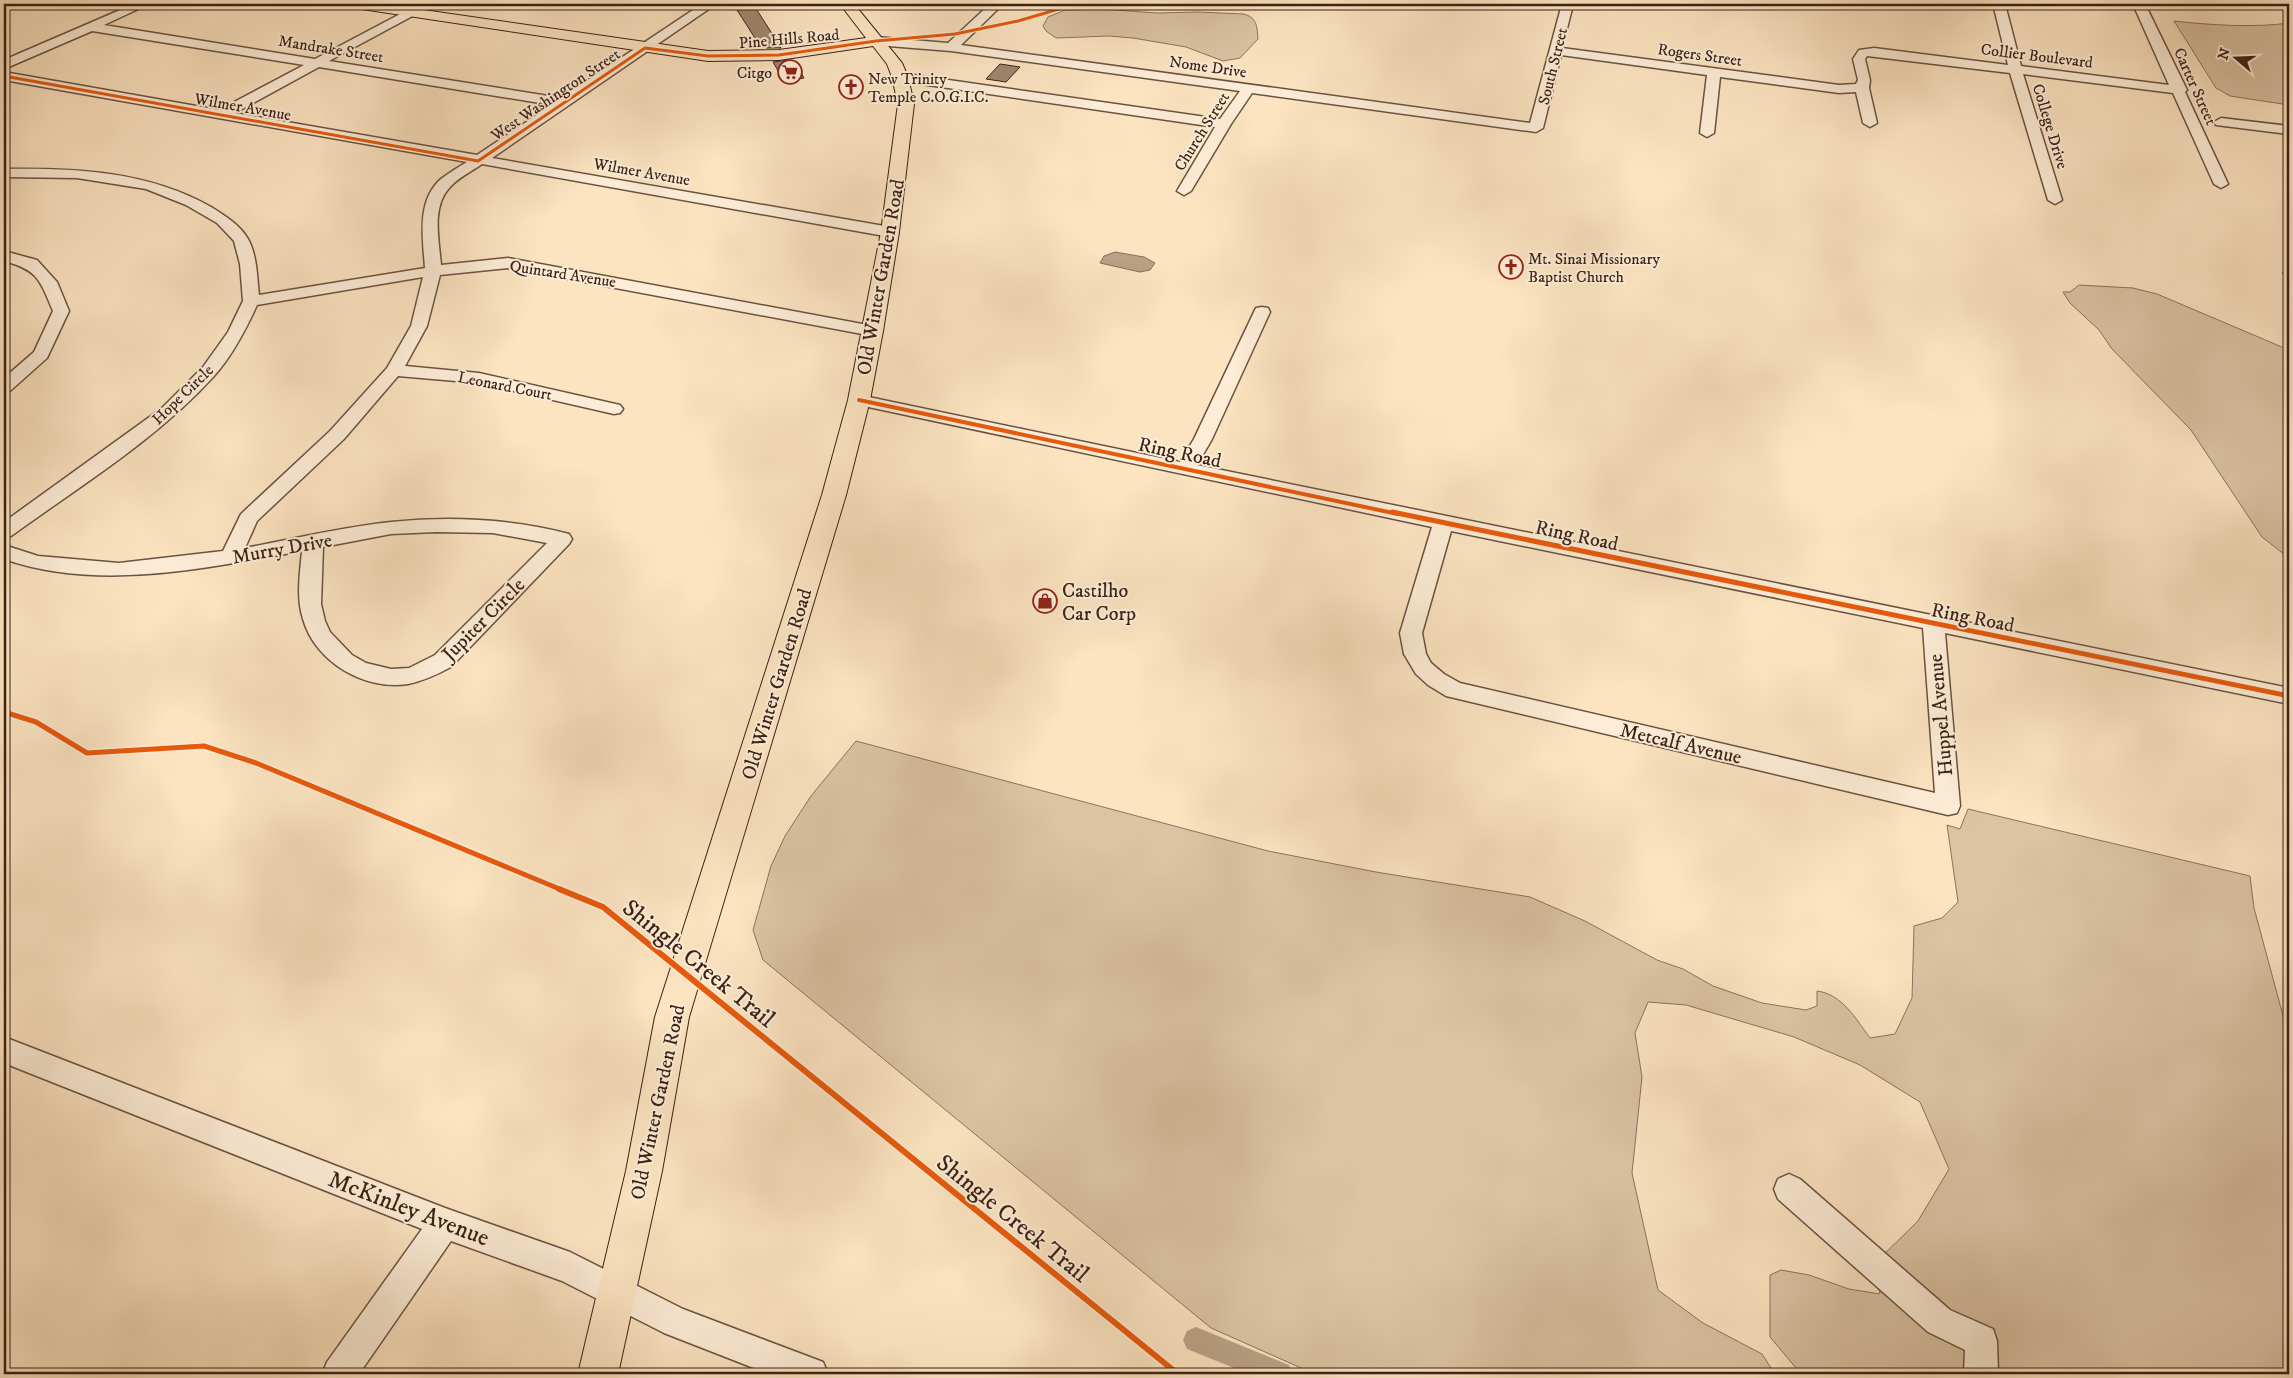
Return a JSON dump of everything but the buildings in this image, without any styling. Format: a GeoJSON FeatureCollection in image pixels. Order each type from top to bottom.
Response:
{"type":"FeatureCollection","features":[{"type":"Feature","properties":{"kind":"main road","name":"Pine Hills Road"},"geometry":{"type":"LineString","coordinates":[[355,4],[708,56],[780,55],[876,40]]}},
{"type":"Feature","properties":{"kind":"main road","name":"Old Winter Garden Road"},"geometry":{"type":"LineString","coordinates":[[598,1374],[644,1171],[672,1017],[826,521],[859,400],[873,331],[890,232],[906,104],[900,77],[887,51],[847,4]]}},
{"type":"Feature","properties":{"kind":"street"},"geometry":{"type":"LineString","coordinates":[[4,65],[143,4]]}},
{"type":"Feature","properties":{"kind":"street"},"geometry":{"type":"LineString","coordinates":[[220,115],[427,4]]}},
{"type":"Feature","properties":{"kind":"street","name":"West Washington Street"},"geometry":{"type":"LineString","coordinates":[[231,557],[248,518],[337,436],[394,370],[419,326],[433,271],[430,220],[434,200],[445,183],[710,4]]}},
{"type":"Feature","properties":{"kind":"street"},"geometry":{"type":"LineString","coordinates":[[951,47],[997,4]]}},
{"type":"Feature","properties":{"kind":"street","name":"College Drive"},"geometry":{"type":"LineString","coordinates":[[1999,4],[2015,69],[2055,200]]}},
{"type":"Feature","properties":{"kind":"street","name":"Carter Street"},"geometry":{"type":"LineString","coordinates":[[2139,4],[2180,90],[2220,184]]}},
{"type":"Feature","properties":{"kind":"street","name":"South Street"},"geometry":{"type":"LineString","coordinates":[[1536,128],[1557,52],[1567,5]]}},
{"type":"Feature","properties":{"kind":"street","name":"Mandrake Street"},"geometry":{"type":"LineString","coordinates":[[91,27],[565,103]]}},
{"type":"Feature","properties":{"kind":"street","name":"Nome Drive"},"geometry":{"type":"LineString","coordinates":[[876,40],[951,47],[1536,128]]}},
{"type":"Feature","properties":{"kind":"street","name":"Rogers Street"},"geometry":{"type":"LineString","coordinates":[[1557,52],[1839,89],[1862,88]]}},
{"type":"Feature","properties":{"kind":"street","name":"Collier Boulevard"},"geometry":{"type":"LineString","coordinates":[[1862,88],[1864,80],[1859,59],[1863,53],[1890,53],[2180,90]]}},
{"type":"Feature","properties":{"kind":"street"},"geometry":{"type":"LineString","coordinates":[[1707,133],[1714,73]]}},
{"type":"Feature","properties":{"kind":"street","name":"Wilmer Avenue"},"geometry":{"type":"LineString","coordinates":[[4,76],[478,161],[890,232]]}},
{"type":"Feature","properties":{"kind":"street"},"geometry":{"type":"LineString","coordinates":[[900,77],[1224,124]]}},
{"type":"Feature","properties":{"kind":"street"},"geometry":{"type":"LineString","coordinates":[[1862,88],[1870,123]]}},
{"type":"Feature","properties":{"kind":"street","name":"Church Street"},"geometry":{"type":"LineString","coordinates":[[1184,191],[1224,124],[1248,89]]}},
{"type":"Feature","properties":{"kind":"street"},"geometry":{"type":"LineString","coordinates":[[2221,122],[2289,130]]}},
{"type":"Feature","properties":{"kind":"street","name":"Hope Circle"},"geometry":{"type":"LineString","coordinates":[[4,173],[77,174],[149,185],[191,202],[222,220],[241,240],[248,264],[251,300],[236,332],[209,371],[168,412],[4,531]]}},
{"type":"Feature","properties":{"kind":"street"},"geometry":{"type":"LineString","coordinates":[[4,256],[31,263],[49,282],[61,311],[41,354],[4,387]]}},
{"type":"Feature","properties":{"kind":"street","name":"Quintard Avenue"},"geometry":{"type":"LineString","coordinates":[[251,300],[433,271],[508,263],[533,266],[873,331]]}},
{"type":"Feature","properties":{"kind":"street"},"geometry":{"type":"LineString","coordinates":[[1185,469],[1203,439],[1262,312]]}},
{"type":"Feature","properties":{"kind":"street","name":"Leonard Court"},"geometry":{"type":"LineString","coordinates":[[394,370],[479,378],[614,409]]}},
{"type":"Feature","properties":{"kind":"street","name":"Ring Road"},"geometry":{"type":"LineString","coordinates":[[859,400],[1444,523],[2289,696]]}},
{"type":"Feature","properties":{"kind":"street","name":"Metcalf Avenue"},"geometry":{"type":"LineString","coordinates":[[1444,523],[1411,633],[1414,652],[1422,667],[1431,678],[1454,690],[1948,806]]}},
{"type":"Feature","properties":{"kind":"street","name":"Murry Drive"},"geometry":{"type":"LineString","coordinates":[[4,552],[36,563],[119,570],[231,557],[391,528],[436,526],[493,527],[562,539]]}},
{"type":"Feature","properties":{"kind":"street","name":"Jupiter Circle"},"geometry":{"type":"LineString","coordinates":[[314,543],[310,605],[322,640],[344,662],[374,674],[406,676],[425,670],[443,661],[562,539]]}},
{"type":"Feature","properties":{"kind":"street","name":"Huppel Avenue"},"geometry":{"type":"LineString","coordinates":[[1933,624],[1948,806]]}},
{"type":"Feature","properties":{"kind":"street","name":"McKinley Avenue"},"geometry":{"type":"LineString","coordinates":[[4,1050],[445,1223],[570,1268],[676,1322],[811,1374]]}},
{"type":"Feature","properties":{"kind":"street"},"geometry":{"type":"LineString","coordinates":[[1789,1189],[1940,1321],[1981,1341],[1981,1374]]}},
{"type":"Feature","properties":{"kind":"street"},"geometry":{"type":"LineString","coordinates":[[339,1374],[445,1223]]}},
{"type":"Feature","properties":{"kind":"shaded area"},"geometry":{"type":"Polygon","coordinates":[[[1102,9],[1157,13],[1243,14],[1248,15],[1254,20],[1257,26],[1258,39],[1240,58],[1223,61],[1186,47],[1133,38],[1109,36],[1056,38],[1046,31],[1043,26],[1048,17],[1065,10],[1102,9]]]}},
{"type":"Feature","properties":{"kind":"shaded area"},"geometry":{"type":"Polygon","coordinates":[[[2174,21],[2232,25],[2289,23],[2289,105],[2230,96],[2216,88],[2174,21]]]}},
{"type":"Feature","properties":{"kind":"shaded area"},"geometry":{"type":"Polygon","coordinates":[[[1115,252],[1144,257],[1155,263],[1150,270],[1140,272],[1100,263],[1104,256],[1115,252]]]}},
{"type":"Feature","properties":{"kind":"shaded area"},"geometry":{"type":"Polygon","coordinates":[[[2079,285],[2133,288],[2157,294],[2289,350],[2289,558],[2262,537],[2191,430],[2112,349],[2099,330],[2070,303],[2063,292],[2070,292],[2079,285]]]}},
{"type":"Feature","properties":{"kind":"shaded area"},"geometry":{"type":"Polygon","coordinates":[[[856,741],[1268,851],[1376,872],[1530,897],[1585,921],[1657,960],[1683,969],[1713,986],[1762,1003],[1806,1010],[1817,1006],[1817,991],[1826,993],[1841,1002],[1848,1009],[1870,1038],[1895,1034],[1912,998],[1914,926],[1942,918],[1958,902],[1947,825],[1960,829],[1968,809],[2250,876],[2254,908],[2289,1038],[2289,1374],[1801,1374],[1770,1337],[1770,1275],[1781,1270],[1809,1275],[1849,1289],[1880,1294],[1873,1265],[1918,1221],[1949,1169],[1920,1102],[1860,1065],[1794,1037],[1686,1005],[1648,1002],[1635,1033],[1642,1077],[1632,1173],[1658,1290],[1703,1323],[1762,1354],[1775,1374],[1317,1374],[1301,1368],[1211,1328],[763,960],[753,930],[771,866],[785,836],[811,796],[856,741]]]}},
{"type":"Feature","properties":{"kind":"waterway"},"geometry":{"type":"LineString","coordinates":[[2284,273],[2289,283]]}},
{"type":"Feature","properties":{"kind":"waterway"},"geometry":{"type":"LineString","coordinates":[[1196,1340],[1280,1374]]}},
{"type":"Feature","properties":{"kind":"cycle path"},"geometry":{"type":"LineString","coordinates":[[4,76],[478,161],[645,48],[708,56],[779,55],[876,41],[955,34],[1018,21],[1076,4]]}},
{"type":"Feature","properties":{"kind":"cycle path"},"geometry":{"type":"LineString","coordinates":[[859,400],[1443,523],[2289,696]]}},
{"type":"Feature","properties":{"kind":"cycle path","name":"Shingle Creek Trail"},"geometry":{"type":"LineString","coordinates":[[4,712],[36,722],[87,753],[204,746],[256,763],[603,907],[1178,1374]]}},
{"type":"Feature","properties":{"kind":"place","name":"Citgo"},"geometry":{"type":"Point","coordinates":[790,72]}},
{"type":"Feature","properties":{"kind":"place","name":"New Trinity Temple C.O.G.I.C."},"geometry":{"type":"Point","coordinates":[851,87]}},
{"type":"Feature","properties":{"kind":"place","name":"Mt. Sinai Missionary Baptist Church"},"geometry":{"type":"Point","coordinates":[1511,267]}},
{"type":"Feature","properties":{"kind":"place","name":"Castilho Car Corp"},"geometry":{"type":"Point","coordinates":[1045,601]}}]}
